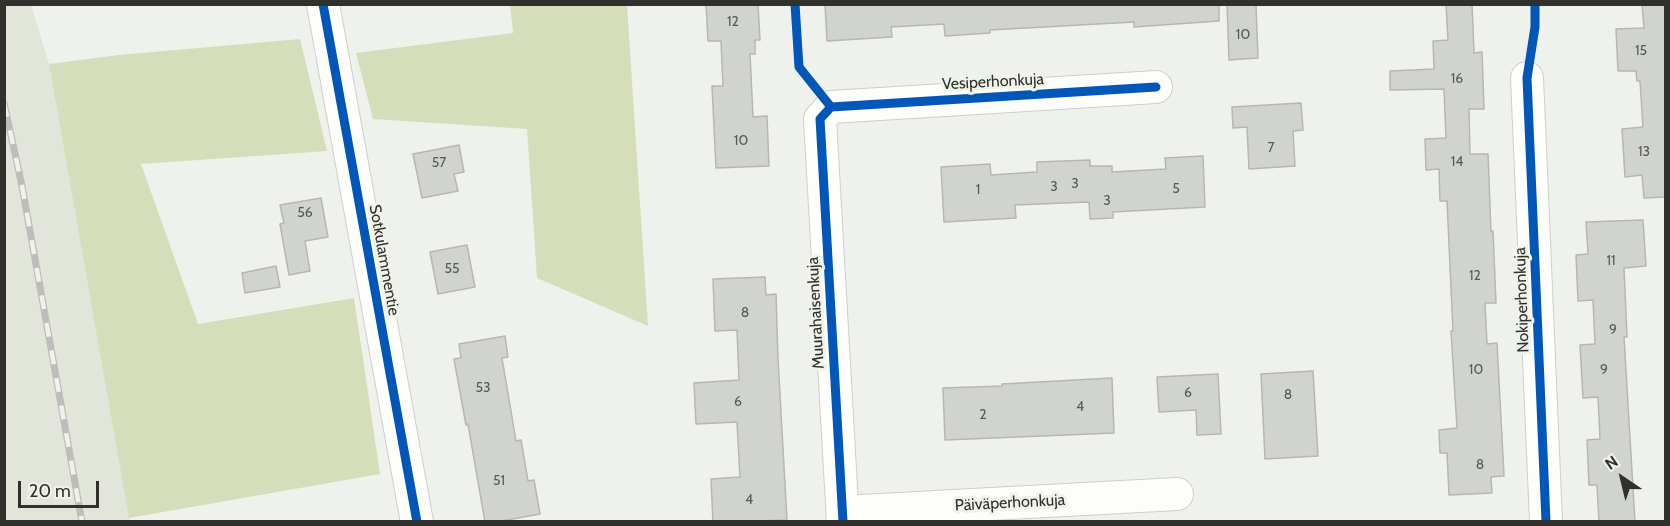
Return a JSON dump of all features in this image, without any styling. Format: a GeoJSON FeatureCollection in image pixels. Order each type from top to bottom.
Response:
{"type":"FeatureCollection","features":[{"type":"Feature","properties":{"kind":"street","name":"Sotkulammentie"},"geometry":{"type":"LineString","coordinates":[[323,4],[417,522]]}},
{"type":"Feature","properties":{"kind":"street","name":"Nokiperhonkuja"},"geometry":{"type":"LineString","coordinates":[[1527,78],[1546,522]]}},
{"type":"Feature","properties":{"kind":"street","name":"Vesiperhonkuja"},"geometry":{"type":"LineString","coordinates":[[831,107],[1156,87]]}},
{"type":"Feature","properties":{"kind":"street","name":"Muurahaisenkuja"},"geometry":{"type":"LineString","coordinates":[[831,107],[820,119],[843,517]]}},
{"type":"Feature","properties":{"kind":"street","name":"Päiväperhonkuja"},"geometry":{"type":"LineString","coordinates":[[843,517],[1177,494]]}},
{"type":"Feature","properties":{"kind":"shaded area"},"geometry":{"type":"Polygon","coordinates":[[[4,5],[31,5],[49,64],[130,521],[5,521],[4,5]]]}},
{"type":"Feature","properties":{"kind":"green space"},"geometry":{"type":"Polygon","coordinates":[[[510,5],[627,5],[648,326],[537,278],[527,129],[373,119],[356,53],[513,33],[510,5]]]}},
{"type":"Feature","properties":{"kind":"green space"},"geometry":{"type":"Polygon","coordinates":[[[300,39],[327,151],[141,164],[198,324],[354,298],[380,474],[129,518],[49,64],[119,55],[300,39]]]}},
{"type":"Feature","properties":{"kind":"building"},"geometry":{"type":"Polygon","coordinates":[[[706,4],[758,4],[760,40],[755,40],[755,54],[750,54],[753,117],[767,116],[769,166],[716,168],[712,86],[723,86],[721,41],[708,41],[706,4]]]}},
{"type":"Feature","properties":{"kind":"building"},"geometry":{"type":"Polygon","coordinates":[[[825,4],[1219,4],[1219,21],[1134,27],[1134,22],[990,30],[990,33],[945,36],[944,24],[891,27],[892,37],[827,41],[825,4]]]}},
{"type":"Feature","properties":{"kind":"building"},"geometry":{"type":"Polygon","coordinates":[[[1227,4],[1256,4],[1258,58],[1229,60],[1227,4]]]}},
{"type":"Feature","properties":{"kind":"building"},"geometry":{"type":"Polygon","coordinates":[[[1446,4],[1472,4],[1474,53],[1482,52],[1484,109],[1469,109],[1470,154],[1488,154],[1491,232],[1493,231],[1496,303],[1485,303],[1487,344],[1497,343],[1504,476],[1491,477],[1492,493],[1449,495],[1447,453],[1440,453],[1439,430],[1457,428],[1447,201],[1440,201],[1439,169],[1426,170],[1425,139],[1446,138],[1444,89],[1390,90],[1390,71],[1434,69],[1433,41],[1448,40],[1446,4]]]}},
{"type":"Feature","properties":{"kind":"building"},"geometry":{"type":"Polygon","coordinates":[[[1642,4],[1665,4],[1665,197],[1644,198],[1642,175],[1625,177],[1622,129],[1643,127],[1640,81],[1637,81],[1636,71],[1618,71],[1616,29],[1644,28],[1642,4]]]}},
{"type":"Feature","properties":{"kind":"building"},"geometry":{"type":"Polygon","coordinates":[[[1301,103],[1303,130],[1293,131],[1295,166],[1249,169],[1247,127],[1233,128],[1232,107],[1301,103]]]}},
{"type":"Feature","properties":{"kind":"building"},"geometry":{"type":"Polygon","coordinates":[[[459,145],[464,172],[454,174],[458,191],[422,198],[413,154],[459,145]]]}},
{"type":"Feature","properties":{"kind":"building"},"geometry":{"type":"Polygon","coordinates":[[[1203,156],[1205,207],[1113,212],[1113,218],[1090,219],[1089,202],[1015,205],[1016,218],[944,222],[941,167],[990,164],[991,175],[1037,172],[1037,162],[1090,160],[1090,166],[1112,166],[1112,172],[1166,169],[1165,158],[1203,156]]]}},
{"type":"Feature","properties":{"kind":"building"},"geometry":{"type":"Polygon","coordinates":[[[321,198],[328,237],[305,241],[310,271],[289,275],[280,224],[284,223],[280,205],[321,198]]]}},
{"type":"Feature","properties":{"kind":"building"},"geometry":{"type":"Polygon","coordinates":[[[1643,220],[1646,266],[1624,268],[1627,337],[1624,337],[1635,522],[1599,522],[1597,485],[1589,485],[1587,440],[1600,439],[1598,397],[1583,398],[1580,345],[1595,344],[1593,300],[1578,301],[1576,255],[1588,254],[1586,222],[1643,220]]]}},
{"type":"Feature","properties":{"kind":"building"},"geometry":{"type":"Polygon","coordinates":[[[467,245],[475,287],[438,294],[430,252],[467,245]]]}},
{"type":"Feature","properties":{"kind":"building"},"geometry":{"type":"Polygon","coordinates":[[[276,266],[280,287],[245,293],[242,273],[276,266]]]}},
{"type":"Feature","properties":{"kind":"building"},"geometry":{"type":"Polygon","coordinates":[[[765,277],[766,295],[776,294],[787,520],[713,522],[711,479],[740,477],[737,422],[696,424],[694,383],[739,380],[737,330],[715,331],[713,279],[765,277]]]}},
{"type":"Feature","properties":{"kind":"building"},"geometry":{"type":"Polygon","coordinates":[[[505,336],[508,357],[502,358],[516,441],[521,440],[528,481],[534,480],[540,514],[485,522],[454,359],[461,358],[459,344],[505,336]]]}},
{"type":"Feature","properties":{"kind":"building"},"geometry":{"type":"Polygon","coordinates":[[[1313,371],[1318,456],[1265,459],[1261,374],[1313,371]]]}},
{"type":"Feature","properties":{"kind":"building"},"geometry":{"type":"Polygon","coordinates":[[[1218,374],[1221,434],[1197,435],[1196,410],[1159,412],[1157,377],[1218,374]]]}},
{"type":"Feature","properties":{"kind":"building"},"geometry":{"type":"Polygon","coordinates":[[[1112,378],[1114,433],[945,440],[943,388],[1112,378]]]}},
{"type":"Feature","properties":{"kind":"railway"},"geometry":{"type":"LineString","coordinates":[[4,103],[22,186],[82,522]]}},
{"type":"Feature","properties":{"kind":"cycle path"},"geometry":{"type":"LineString","coordinates":[[323,4],[417,522]]}},
{"type":"Feature","properties":{"kind":"cycle path"},"geometry":{"type":"LineString","coordinates":[[795,4],[799,67],[831,107]]}},
{"type":"Feature","properties":{"kind":"cycle path"},"geometry":{"type":"LineString","coordinates":[[1535,4],[1535,27],[1527,78],[1546,522]]}},
{"type":"Feature","properties":{"kind":"cycle path"},"geometry":{"type":"LineString","coordinates":[[831,107],[1156,87]]}},
{"type":"Feature","properties":{"kind":"cycle path"},"geometry":{"type":"LineString","coordinates":[[831,107],[820,119],[843,522]]}}]}
